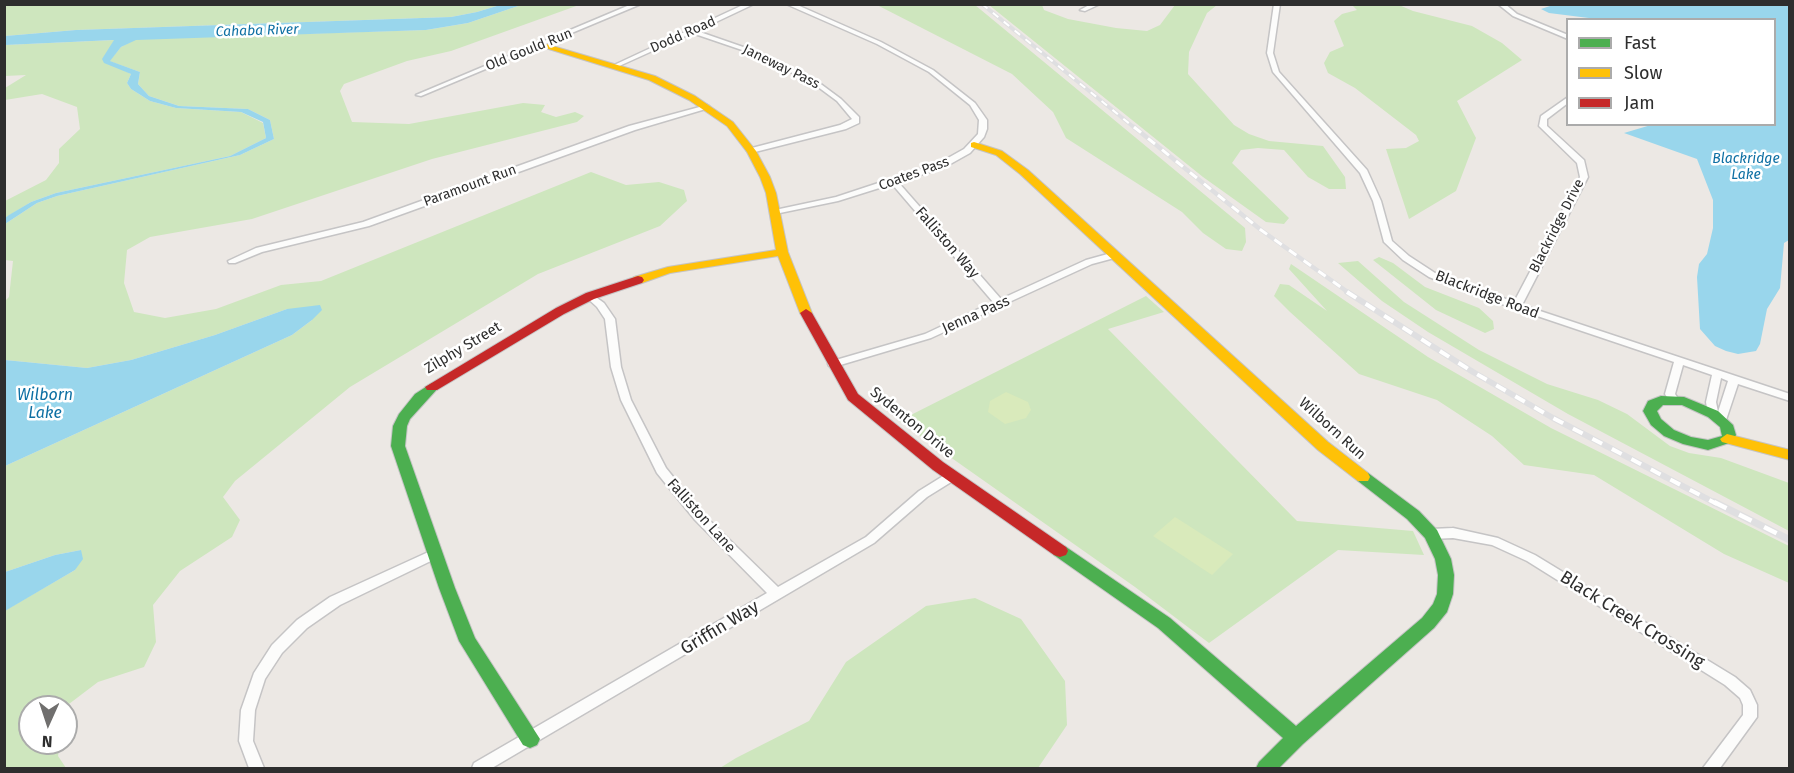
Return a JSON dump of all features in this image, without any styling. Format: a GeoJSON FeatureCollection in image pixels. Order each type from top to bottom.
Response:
{"type":"FeatureCollection","features":[{"type":"Feature","properties":{"kind":"street","name":"Old Gould Run"},"geometry":{"type":"LineString","coordinates":[[419,95],[638,4]]}},
{"type":"Feature","properties":{"kind":"street","name":"Dodd Road"},"geometry":{"type":"LineString","coordinates":[[615,66],[751,4]]}},
{"type":"Feature","properties":{"kind":"street"},"geometry":{"type":"LineString","coordinates":[[789,4],[918,63],[961,93],[974,104],[983,120],[981,135],[974,145]]}},
{"type":"Feature","properties":{"kind":"street"},"geometry":{"type":"LineString","coordinates":[[1083,10],[1097,4]]}},
{"type":"Feature","properties":{"kind":"street","name":"Blackridge Road"},"geometry":{"type":"LineString","coordinates":[[1277,4],[1270,54],[1272,64],[1281,80],[1345,148],[1364,172],[1377,201],[1388,242],[1406,258],[1432,275],[1516,307],[1790,398]]}},
{"type":"Feature","properties":{"kind":"street"},"geometry":{"type":"LineString","coordinates":[[1501,4],[1515,15],[1566,36]]}},
{"type":"Feature","properties":{"kind":"street","name":"Janeway Pass"},"geometry":{"type":"LineString","coordinates":[[692,31],[744,49],[812,80],[839,100],[856,118],[856,121],[843,127],[751,152]]}},
{"type":"Feature","properties":{"kind":"street","name":"Sydenton Drive"},"geometry":{"type":"LineString","coordinates":[[542,44],[652,78],[706,106],[730,124],[751,152],[771,193],[782,252],[795,289],[833,364],[853,397],[952,476],[1164,623],[1296,738]]}},
{"type":"Feature","properties":{"kind":"street","name":"Blackridge Drive"},"geometry":{"type":"LineString","coordinates":[[1516,307],[1584,177],[1581,162],[1543,126],[1544,118],[1566,101]]}},
{"type":"Feature","properties":{"kind":"street","name":"Paramount Run"},"geometry":{"type":"LineString","coordinates":[[232,261],[259,250],[366,224],[632,128],[706,106]]}},
{"type":"Feature","properties":{"kind":"street","name":"Coates Pass"},"geometry":{"type":"LineString","coordinates":[[775,212],[812,206],[894,182],[942,165],[974,145]]}},
{"type":"Feature","properties":{"kind":"street","name":"Wilborn Run"},"geometry":{"type":"LineString","coordinates":[[974,145],[999,153],[1012,162],[1323,446],[1364,479],[1393,498],[1431,534],[1443,559],[1446,575],[1445,594],[1441,607],[1428,623],[1296,738],[1266,768]]}},
{"type":"Feature","properties":{"kind":"street","name":"Falliston Way"},"geometry":{"type":"LineString","coordinates":[[894,182],[1000,304]]}},
{"type":"Feature","properties":{"kind":"street","name":"Zilphy Street"},"geometry":{"type":"LineString","coordinates":[[530,739],[468,641],[398,446],[400,426],[404,417],[420,397],[440,380],[590,296],[668,270],[782,252]]}},
{"type":"Feature","properties":{"kind":"street","name":"Jenna Pass"},"geometry":{"type":"LineString","coordinates":[[833,364],[928,336],[1089,262],[1115,255]]}},
{"type":"Feature","properties":{"kind":"street","name":"Falliston Lane"},"geometry":{"type":"LineString","coordinates":[[590,296],[601,305],[610,320],[615,361],[626,400],[661,470],[699,517],[776,594]]}},
{"type":"Feature","properties":{"kind":"street"},"geometry":{"type":"LineString","coordinates":[[1674,400],[1670,394],[1679,361]]}},
{"type":"Feature","properties":{"kind":"street"},"geometry":{"type":"LineString","coordinates":[[1717,374],[1711,402],[1717,417],[1728,430],[1727,440]]}},
{"type":"Feature","properties":{"kind":"street"},"geometry":{"type":"LineString","coordinates":[[1717,417],[1734,380]]}},
{"type":"Feature","properties":{"kind":"street"},"geometry":{"type":"LineString","coordinates":[[1717,417],[1694,404],[1674,400],[1656,402],[1651,407],[1652,416],[1662,427],[1678,437],[1698,443],[1716,444],[1727,440],[1790,455]]}},
{"type":"Feature","properties":{"kind":"street","name":"Griffin Way"},"geometry":{"type":"LineString","coordinates":[[479,768],[870,540],[922,494],[952,476]]}},
{"type":"Feature","properties":{"kind":"street","name":"Black Creek Crossing"},"geometry":{"type":"LineString","coordinates":[[1431,534],[1453,533],[1494,541],[1531,558],[1730,681],[1745,694],[1750,705],[1750,717],[1711,768]]}},
{"type":"Feature","properties":{"kind":"street"},"geometry":{"type":"LineString","coordinates":[[256,768],[246,741],[248,710],[259,677],[278,649],[302,624],[335,601],[435,554]]}},
{"type":"Feature","properties":{"kind":"green space"},"geometry":{"type":"Polygon","coordinates":[[[1351,4],[1399,5],[1413,11],[1472,26],[1502,43],[1522,60],[1457,101],[1476,138],[1456,191],[1409,219],[1386,149],[1406,148],[1419,141],[1416,135],[1355,88],[1328,73],[1324,63],[1330,52],[1344,46],[1334,21],[1342,14],[1357,10],[1351,4]]]}},
{"type":"Feature","properties":{"kind":"green space"},"geometry":{"type":"Polygon","coordinates":[[[5,5],[500,5],[451,17],[76,30],[5,36],[5,5]]]}},
{"type":"Feature","properties":{"kind":"green space"},"geometry":{"type":"Polygon","coordinates":[[[521,5],[579,5],[451,51],[407,61],[344,84],[340,91],[352,122],[409,124],[523,103],[545,105],[541,112],[556,117],[575,112],[584,116],[577,122],[432,159],[252,219],[150,237],[127,250],[124,283],[134,312],[165,318],[216,309],[281,285],[321,281],[591,172],[626,185],[659,182],[684,190],[687,201],[660,226],[538,274],[350,387],[235,481],[223,497],[240,520],[232,537],[180,571],[153,605],[156,642],[144,667],[98,682],[78,697],[78,695],[18,695],[18,755],[58,755],[66,768],[5,768],[4,611],[75,570],[81,550],[55,555],[5,572],[5,466],[292,335],[312,320],[287,309],[215,335],[131,360],[87,368],[5,360],[5,301],[9,297],[13,261],[5,260],[5,224],[37,203],[57,196],[240,155],[274,139],[270,120],[248,109],[179,106],[149,96],[138,84],[140,72],[109,61],[121,47],[136,39],[426,30],[468,23],[521,5]]]}},
{"type":"Feature","properties":{"kind":"green space"},"geometry":{"type":"Polygon","coordinates":[[[877,5],[975,5],[1245,228],[1246,242],[1242,251],[1226,249],[1203,233],[1182,212],[1066,138],[1053,112],[1012,74],[877,5]]]}},
{"type":"Feature","properties":{"kind":"green space"},"geometry":{"type":"Polygon","coordinates":[[[989,5],[1042,5],[1044,10],[1068,19],[1147,31],[1160,25],[1175,5],[1217,5],[1207,13],[1189,52],[1188,74],[1234,125],[1249,134],[1269,141],[1323,146],[1345,177],[1346,189],[1329,189],[1308,177],[1284,150],[1258,148],[1241,150],[1232,163],[1289,218],[1284,224],[1266,222],[1203,177],[989,5]]]}},
{"type":"Feature","properties":{"kind":"green space"},"geometry":{"type":"Polygon","coordinates":[[[115,40],[103,59],[131,74],[127,83],[131,89],[150,101],[176,108],[241,112],[263,123],[266,138],[230,156],[56,193],[31,202],[5,218],[5,201],[46,180],[59,163],[59,149],[80,129],[77,107],[42,94],[5,100],[5,88],[26,75],[5,76],[4,45],[115,40]]]}},
{"type":"Feature","properties":{"kind":"green space"},"geometry":{"type":"Polygon","coordinates":[[[1379,257],[1393,263],[1425,287],[1479,308],[1493,321],[1494,329],[1485,333],[1436,310],[1373,260],[1379,257]]]}},
{"type":"Feature","properties":{"kind":"green space"},"geometry":{"type":"Polygon","coordinates":[[[1358,261],[1404,302],[1479,350],[1547,384],[1598,400],[1627,414],[1670,446],[1689,453],[1721,458],[1789,483],[1789,531],[1568,414],[1428,332],[1382,301],[1338,263],[1358,261]]]}},
{"type":"Feature","properties":{"kind":"green space"},"geometry":{"type":"Polygon","coordinates":[[[1291,264],[1428,357],[1551,428],[1789,546],[1789,583],[1724,554],[1594,475],[1524,465],[1492,436],[1437,400],[1359,374],[1274,296],[1280,284],[1289,285],[1327,311],[1289,269],[1291,264]]]}},
{"type":"Feature","properties":{"kind":"green space"},"geometry":{"type":"Polygon","coordinates":[[[1146,296],[1164,312],[1108,329],[1297,521],[1413,531],[1424,555],[1338,550],[1209,643],[1135,587],[899,421],[1146,296]]]}},
{"type":"Feature","properties":{"kind":"green space"},"geometry":{"type":"Polygon","coordinates":[[[1006,392],[1028,402],[1031,410],[1026,418],[1005,424],[988,412],[990,401],[1006,392]]]}},
{"type":"Feature","properties":{"kind":"green space"},"geometry":{"type":"Polygon","coordinates":[[[1175,517],[1233,554],[1212,575],[1153,536],[1175,517]]]}},
{"type":"Feature","properties":{"kind":"green space"},"geometry":{"type":"Polygon","coordinates":[[[975,598],[1021,619],[1065,681],[1067,725],[1038,768],[720,768],[809,721],[846,662],[926,606],[975,598]]]}},
{"type":"Feature","properties":{"kind":"water","name":"Blackridge Lake"},"geometry":{"type":"Polygon","coordinates":[[[1556,4],[1789,5],[1789,240],[1784,243],[1780,288],[1767,309],[1760,344],[1756,351],[1738,354],[1726,351],[1715,346],[1700,329],[1697,277],[1699,264],[1707,254],[1713,228],[1713,200],[1697,159],[1624,133],[1648,126],[1776,126],[1776,18],[1589,18],[1549,13],[1541,9],[1556,4]]]}},
{"type":"Feature","properties":{"kind":"water","name":"Cahaba River"},"geometry":{"type":"Polygon","coordinates":[[[500,5],[521,5],[468,23],[426,30],[136,40],[121,47],[110,61],[140,72],[138,84],[149,96],[179,106],[248,109],[270,120],[274,139],[240,155],[57,196],[37,203],[5,224],[5,218],[9,215],[31,202],[56,193],[230,156],[266,138],[263,122],[241,112],[176,108],[150,101],[131,89],[127,83],[131,74],[104,63],[102,59],[114,40],[5,45],[5,36],[76,30],[451,17],[500,5]]]}},
{"type":"Feature","properties":{"kind":"water","name":"Wilborn Lake"},"geometry":{"type":"Polygon","coordinates":[[[320,305],[322,310],[292,335],[5,466],[5,360],[87,368],[131,360],[215,335],[287,309],[320,305]]]}},
{"type":"Feature","properties":{"kind":"water"},"geometry":{"type":"Polygon","coordinates":[[[81,550],[83,559],[75,570],[5,611],[5,572],[55,555],[81,550]]]}},
{"type":"Feature","properties":{"kind":"railway"},"geometry":{"type":"LineString","coordinates":[[982,4],[1136,129]]}},
{"type":"Feature","properties":{"kind":"railway"},"geometry":{"type":"LineString","coordinates":[[1134,127],[1261,230],[1349,293]]}},
{"type":"Feature","properties":{"kind":"railway"},"geometry":{"type":"LineString","coordinates":[[1347,292],[1473,372],[1553,418],[1717,504]]}},
{"type":"Feature","properties":{"kind":"railway"},"geometry":{"type":"LineString","coordinates":[[1714,502],[1790,540]]}},
{"type":"Feature","properties":{"kind":"traffic: fast"},"geometry":{"type":"LineString","coordinates":[[432,387],[420,397],[404,417],[400,426],[398,446],[447,588],[468,641],[530,739]]}},
{"type":"Feature","properties":{"kind":"traffic: fast"},"geometry":{"type":"LineString","coordinates":[[1661,400],[1684,401],[1713,414],[1726,425],[1729,435],[1727,439],[1708,445],[1688,441],[1669,433],[1656,422],[1650,411],[1653,404],[1661,400]]}},
{"type":"Feature","properties":{"kind":"traffic: fast"},"geometry":{"type":"LineString","coordinates":[[1266,768],[1296,738],[1428,623],[1441,607],[1445,594],[1446,575],[1443,559],[1431,534],[1413,515],[1363,477]]}},
{"type":"Feature","properties":{"kind":"traffic: fast"},"geometry":{"type":"LineString","coordinates":[[1060,551],[1164,623],[1296,738]]}},
{"type":"Feature","properties":{"kind":"traffic: slow"},"geometry":{"type":"LineString","coordinates":[[542,44],[652,78],[692,98],[730,124],[751,151],[765,177],[771,193],[782,252],[806,313]]}},
{"type":"Feature","properties":{"kind":"traffic: slow"},"geometry":{"type":"LineString","coordinates":[[974,145],[999,153],[1024,172],[1323,446],[1363,477]]}},
{"type":"Feature","properties":{"kind":"traffic: slow"},"geometry":{"type":"LineString","coordinates":[[638,280],[668,270],[782,252]]}},
{"type":"Feature","properties":{"kind":"traffic: slow"},"geometry":{"type":"LineString","coordinates":[[1727,439],[1790,455]]}},
{"type":"Feature","properties":{"kind":"traffic: jam"},"geometry":{"type":"LineString","coordinates":[[432,387],[560,311],[590,296],[638,280]]}},
{"type":"Feature","properties":{"kind":"traffic: jam"},"geometry":{"type":"LineString","coordinates":[[806,313],[853,397],[938,466],[1060,551]]}}]}
